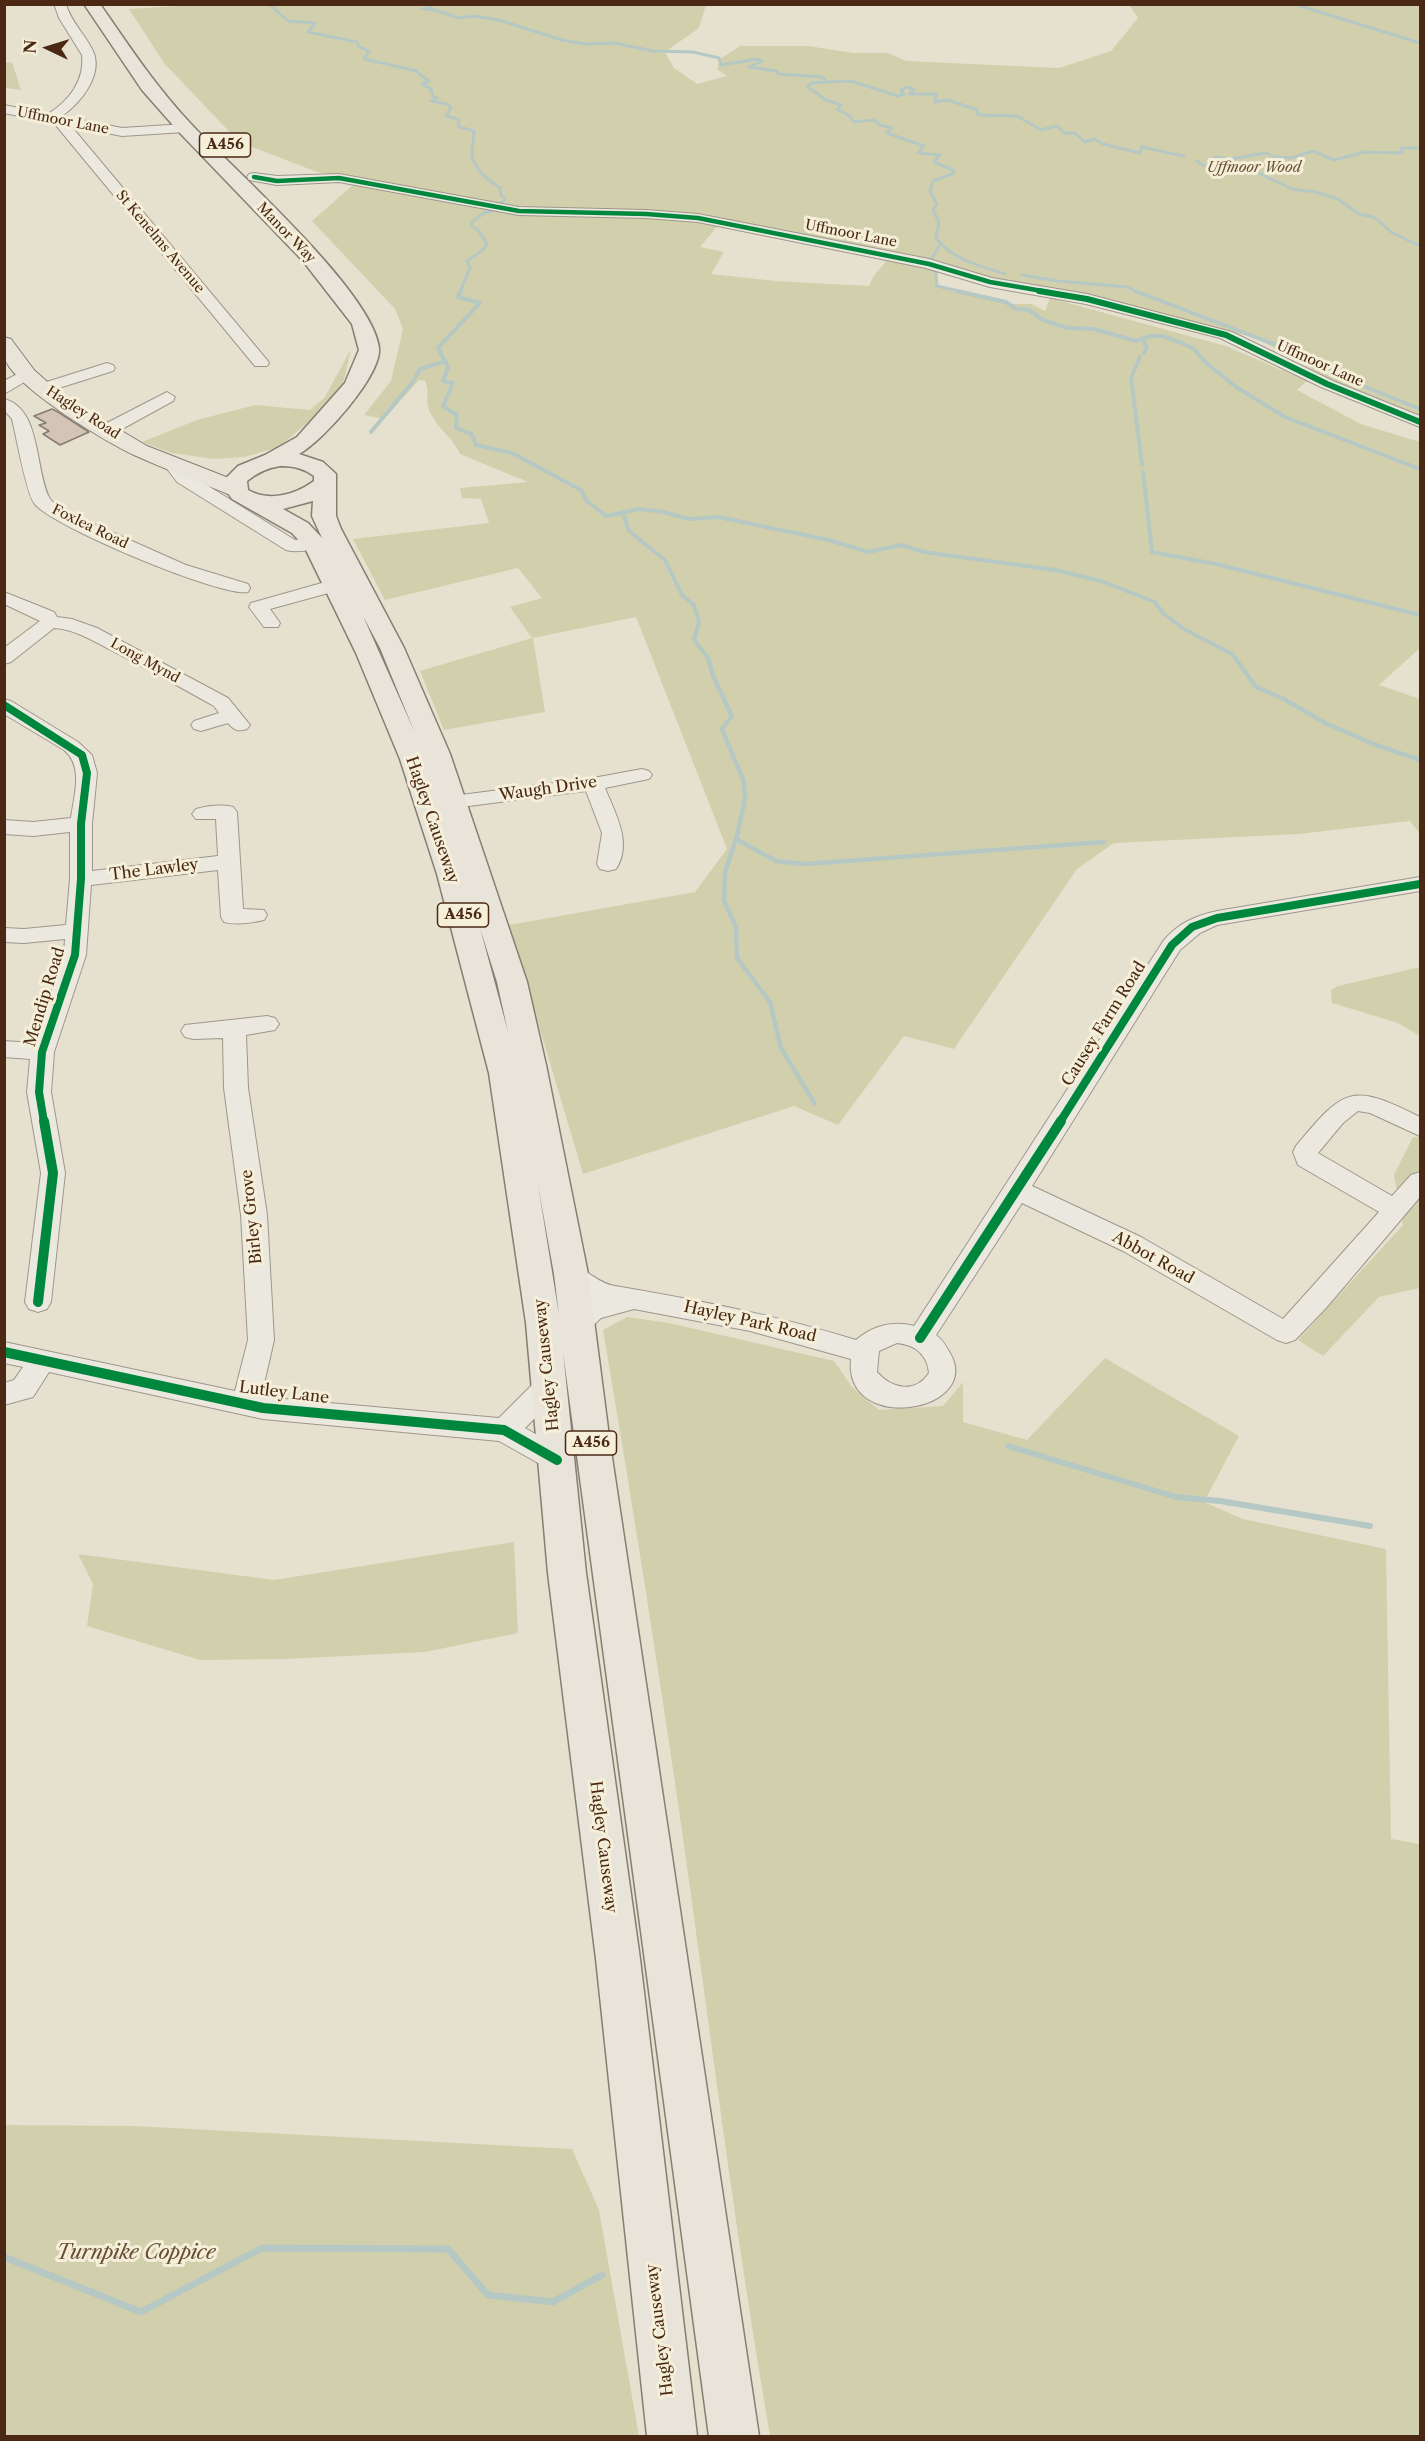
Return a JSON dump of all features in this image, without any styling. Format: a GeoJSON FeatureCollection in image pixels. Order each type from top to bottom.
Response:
{"type":"FeatureCollection","features":[{"type":"Feature","properties":{"kind":"highway","name":"Manor Way"},"geometry":{"type":"LineString","coordinates":[[92,4],[136,69],[185,128],[310,257],[363,324],[369,350],[355,385],[305,442],[263,463]]}},
{"type":"Feature","properties":{"kind":"highway"},"geometry":{"type":"LineString","coordinates":[[116,9],[155,65]]}},
{"type":"Feature","properties":{"kind":"highway","name":"Manor Way"},"geometry":{"type":"LineString","coordinates":[[229,149],[360,288],[385,332],[382,374],[330,446],[324,479]]}},
{"type":"Feature","properties":{"kind":"highway"},"geometry":{"type":"LineString","coordinates":[[244,495],[266,503],[297,500],[313,493],[324,479],[316,465],[306,461],[290,459],[263,463]]}},
{"type":"Feature","properties":{"kind":"highway","name":"A456"},"geometry":{"type":"LineString","coordinates":[[244,495],[236,479],[263,463]]}},
{"type":"Feature","properties":{"kind":"highway","name":"Hagley Causeway"},"geometry":{"type":"LineString","coordinates":[[324,479],[324,516],[329,529],[392,648],[437,754],[512,982],[534,1076],[571,1274],[592,1444],[734,2436]]}},
{"type":"Feature","properties":{"kind":"highway","name":"Hagley Causeway"},"geometry":{"type":"LineString","coordinates":[[244,495],[300,528],[314,543],[336,585],[413,759],[451,874],[504,1073],[517,1142],[543,1323],[566,1561],[618,1959],[672,2436]]}},
{"type":"Feature","properties":{"kind":"main road","name":"Hagley Road"},"geometry":{"type":"LineString","coordinates":[[4,343],[35,381],[76,412],[140,450],[174,462],[244,495]]}},
{"type":"Feature","properties":{"kind":"main road","name":"Hagley Road"},"geometry":{"type":"LineString","coordinates":[[174,462],[227,467],[263,463]]}},
{"type":"Feature","properties":{"kind":"street"},"geometry":{"type":"LineString","coordinates":[[55,119],[79,94],[89,63],[89,54],[69,26],[60,4]]}},
{"type":"Feature","properties":{"kind":"street"},"geometry":{"type":"LineString","coordinates":[[158,128],[166,121],[167,106]]}},
{"type":"Feature","properties":{"kind":"street","name":"Uffmoor Lane"},"geometry":{"type":"LineString","coordinates":[[4,109],[122,132],[185,128]]}},
{"type":"Feature","properties":{"kind":"street","name":"St Kenelms Avenue"},"geometry":{"type":"LineString","coordinates":[[55,119],[261,363]]}},
{"type":"Feature","properties":{"kind":"street","name":"Uffmoor Lane"},"geometry":{"type":"LineString","coordinates":[[254,177],[286,183],[324,177],[339,178],[519,211],[646,214],[698,218],[913,260],[967,277],[1087,299],[1226,335],[1327,384],[1420,422]]}},
{"type":"Feature","properties":{"kind":"street"},"geometry":{"type":"LineString","coordinates":[[275,195],[286,183]]}},
{"type":"Feature","properties":{"kind":"street"},"geometry":{"type":"LineString","coordinates":[[4,389],[107,367]]}},
{"type":"Feature","properties":{"kind":"street"},"geometry":{"type":"LineString","coordinates":[[108,430],[167,397]]}},
{"type":"Feature","properties":{"kind":"street","name":"Foxlea Road"},"geometry":{"type":"LineString","coordinates":[[4,404],[11,407],[20,418],[41,501],[56,514],[247,599]]}},
{"type":"Feature","properties":{"kind":"street"},"geometry":{"type":"LineString","coordinates":[[174,462],[183,478],[292,546],[314,543]]}},
{"type":"Feature","properties":{"kind":"street"},"geometry":{"type":"LineString","coordinates":[[247,599],[336,585]]}},
{"type":"Feature","properties":{"kind":"street","name":"Long Mynd"},"geometry":{"type":"LineString","coordinates":[[4,597],[47,616],[50,622],[65,623],[125,649],[221,702],[236,720],[201,725]]}},
{"type":"Feature","properties":{"kind":"street"},"geometry":{"type":"LineString","coordinates":[[247,599],[271,623]]}},
{"type":"Feature","properties":{"kind":"street"},"geometry":{"type":"LineString","coordinates":[[4,658],[50,622]]}},
{"type":"Feature","properties":{"kind":"street","name":"Mendip Road"},"geometry":{"type":"LineString","coordinates":[[4,705],[82,755],[87,773],[81,824],[81,879],[75,955],[42,1052],[39,1092],[53,1173],[38,1302]]}},
{"type":"Feature","properties":{"kind":"street","name":"Waugh Drive"},"geometry":{"type":"LineString","coordinates":[[453,802],[593,784],[642,775]]}},
{"type":"Feature","properties":{"kind":"street"},"geometry":{"type":"LineString","coordinates":[[593,784],[613,833],[608,864]]}},
{"type":"Feature","properties":{"kind":"street"},"geometry":{"type":"LineString","coordinates":[[203,814],[226,812],[232,917],[256,915]]}},
{"type":"Feature","properties":{"kind":"street"},"geometry":{"type":"LineString","coordinates":[[4,827],[33,829],[81,824]]}},
{"type":"Feature","properties":{"kind":"street","name":"The Lawley"},"geometry":{"type":"LineString","coordinates":[[81,879],[228,862]]}},
{"type":"Feature","properties":{"kind":"street","name":"Causey Farm Road"},"geometry":{"type":"LineString","coordinates":[[920,1338],[1166,955],[1182,934],[1194,925],[1217,918],[1420,884]]}},
{"type":"Feature","properties":{"kind":"street"},"geometry":{"type":"LineString","coordinates":[[4,935],[24,936],[78,931]]}},
{"type":"Feature","properties":{"kind":"street"},"geometry":{"type":"LineString","coordinates":[[193,1031],[234,1029],[267,1024]]}},
{"type":"Feature","properties":{"kind":"street","name":"Birley Grove"},"geometry":{"type":"LineString","coordinates":[[234,1029],[236,1088],[254,1215],[261,1340],[246,1404]]}},
{"type":"Feature","properties":{"kind":"street"},"geometry":{"type":"LineString","coordinates":[[4,1049],[42,1052]]}},
{"type":"Feature","properties":{"kind":"street"},"geometry":{"type":"LineString","coordinates":[[1420,1127],[1370,1102],[1352,1102],[1342,1108],[1305,1152],[1307,1159],[1313,1163],[1396,1210],[1420,1181]]}},
{"type":"Feature","properties":{"kind":"street","name":"Abbot Road"},"geometry":{"type":"LineString","coordinates":[[1017,1190],[1132,1244],[1286,1333],[1396,1210]]}},
{"type":"Feature","properties":{"kind":"street","name":"Hayley Park Road"},"geometry":{"type":"LineString","coordinates":[[571,1274],[584,1287],[598,1293],[701,1310],[816,1337],[864,1353]]}},
{"type":"Feature","properties":{"kind":"street","name":"Hayley Park Road"},"geometry":{"type":"LineString","coordinates":[[578,1324],[592,1310],[634,1299]]}},
{"type":"Feature","properties":{"kind":"street"},"geometry":{"type":"LineString","coordinates":[[908,1334],[920,1338],[931,1345],[941,1357],[943,1368],[937,1385],[927,1393],[901,1398],[884,1394],[873,1388],[863,1375],[866,1346],[883,1336],[908,1334]]}},
{"type":"Feature","properties":{"kind":"street","name":"Lutley Lane"},"geometry":{"type":"LineString","coordinates":[[4,1352],[246,1404],[504,1430],[557,1460]]}},
{"type":"Feature","properties":{"kind":"street"},"geometry":{"type":"LineString","coordinates":[[4,1394],[23,1389],[43,1360]]}},
{"type":"Feature","properties":{"kind":"street"},"geometry":{"type":"LineString","coordinates":[[504,1430],[528,1409],[549,1384]]}},
{"type":"Feature","properties":{"kind":"green space","name":"Uffmoor Wood"},"geometry":{"type":"Polygon","coordinates":[[[212,4],[706,5],[699,28],[665,52],[674,68],[697,84],[727,76],[717,69],[720,59],[740,46],[808,46],[853,53],[888,53],[906,61],[1059,68],[1111,51],[1138,18],[1129,5],[1420,5],[1420,419],[1353,392],[1256,338],[1072,293],[991,279],[698,216],[530,210],[317,172],[239,142],[164,63],[129,9],[212,4]]]}},
{"type":"Feature","properties":{"kind":"green space"},"geometry":{"type":"Polygon","coordinates":[[[12,62],[21,90],[5,88],[5,63],[12,62]]]}},
{"type":"Feature","properties":{"kind":"green space"},"geometry":{"type":"Polygon","coordinates":[[[354,184],[470,207],[537,216],[651,216],[719,224],[700,247],[724,252],[711,274],[776,281],[869,286],[873,277],[889,258],[937,269],[937,285],[1009,304],[1031,304],[1045,311],[1050,298],[1226,346],[1307,381],[1297,390],[1361,424],[1420,442],[1420,648],[1379,685],[1420,699],[1420,834],[1410,821],[1299,834],[1114,843],[1077,869],[954,1049],[904,1036],[838,1125],[794,1106],[583,1174],[509,925],[695,892],[727,849],[636,617],[533,638],[545,712],[444,730],[420,671],[532,638],[510,607],[542,598],[518,568],[385,600],[353,539],[489,523],[481,499],[462,498],[460,488],[528,482],[460,454],[429,410],[425,381],[419,380],[384,419],[364,415],[391,381],[403,329],[395,309],[312,221],[354,184]]]}},
{"type":"Feature","properties":{"kind":"green space"},"geometry":{"type":"Polygon","coordinates":[[[351,349],[343,384],[327,406],[279,447],[244,457],[213,459],[172,453],[142,442],[197,420],[255,405],[310,410],[325,397],[351,349]]]}},
{"type":"Feature","properties":{"kind":"green space"},"geometry":{"type":"Polygon","coordinates":[[[1420,967],[1420,1036],[1398,1023],[1332,1003],[1331,990],[1338,986],[1420,967]]]}},
{"type":"Feature","properties":{"kind":"green space"},"geometry":{"type":"Polygon","coordinates":[[[1413,1137],[1420,1137],[1420,1288],[1379,1297],[1323,1356],[1298,1340],[1403,1225],[1394,1175],[1413,1137]]]}},
{"type":"Feature","properties":{"kind":"green space"},"geometry":{"type":"Polygon","coordinates":[[[627,1317],[669,1323],[834,1361],[852,1387],[879,1410],[943,1406],[963,1382],[963,1422],[1027,1440],[1105,1358],[1239,1436],[1204,1502],[1243,1519],[1386,1549],[1391,1839],[1420,1844],[1420,2436],[770,2436],[734,2207],[663,1700],[603,1330],[627,1317]]]}},
{"type":"Feature","properties":{"kind":"green space"},"geometry":{"type":"Polygon","coordinates":[[[514,1542],[518,1633],[425,1652],[286,1659],[200,1660],[87,1626],[93,1584],[78,1554],[274,1580],[514,1542]]]}},
{"type":"Feature","properties":{"kind":"green space","name":"Turnpike Coppice"},"geometry":{"type":"Polygon","coordinates":[[[5,2125],[134,2126],[572,2149],[599,2210],[639,2436],[5,2436],[5,2125]]]}},
{"type":"Feature","properties":{"kind":"building"},"geometry":{"type":"Polygon","coordinates":[[[52,409],[89,432],[60,445],[43,434],[49,431],[39,425],[46,423],[34,416],[52,409]]]}},
{"type":"Feature","properties":{"kind":"waterway"},"geometry":{"type":"LineString","coordinates":[[269,4],[288,21],[315,23],[308,32],[357,42],[359,47],[369,51],[364,59],[417,71]]}},
{"type":"Feature","properties":{"kind":"waterway"},"geometry":{"type":"LineString","coordinates":[[428,4],[431,7],[422,9],[435,10],[459,18],[474,16],[499,20],[562,40],[585,44],[614,43],[653,51],[693,52],[719,58],[721,65],[757,59],[762,61],[749,67],[777,71],[778,74],[822,77],[827,82]]}},
{"type":"Feature","properties":{"kind":"waterway"},"geometry":{"type":"LineString","coordinates":[[1294,4],[1420,43]]}},
{"type":"Feature","properties":{"kind":"waterway"},"geometry":{"type":"LineString","coordinates":[[418,73],[429,81],[422,84],[431,89],[433,96],[437,98],[431,101],[447,104],[451,108],[446,116],[458,119],[459,127],[474,131],[473,160],[483,174],[500,188],[501,195],[505,199],[501,203]]}},
{"type":"Feature","properties":{"kind":"waterway"},"geometry":{"type":"LineString","coordinates":[[827,82],[851,81],[898,96],[904,94],[901,90],[906,87],[914,89],[909,94],[936,94],[935,102],[948,100],[977,110],[978,115],[1017,116],[1041,130],[1057,126],[1064,133],[1075,133],[1085,142],[1094,139],[1103,144],[1140,153],[1142,147],[1184,156]]}},
{"type":"Feature","properties":{"kind":"waterway"},"geometry":{"type":"LineString","coordinates":[[827,82],[811,83],[808,87],[826,100],[841,105],[837,109],[850,116],[854,122],[874,120],[880,125],[892,128],[887,133],[924,146],[918,153],[940,155],[934,162],[953,170],[954,173],[933,181],[930,191],[937,204],[933,210],[939,222],[936,238],[950,252],[959,257],[1005,274]]}},
{"type":"Feature","properties":{"kind":"waterway"},"geometry":{"type":"LineString","coordinates":[[1217,166],[1214,157],[1230,159],[1266,153],[1275,157],[1291,158],[1313,151],[1334,160],[1365,152],[1402,153],[1401,148],[1420,148]]}},
{"type":"Feature","properties":{"kind":"waterway"},"geometry":{"type":"LineString","coordinates":[[1197,161],[1204,166],[1217,166]]}},
{"type":"Feature","properties":{"kind":"waterway"},"geometry":{"type":"LineString","coordinates":[[1217,166],[1233,166],[1254,171],[1292,189],[1315,192],[1338,199],[1359,214],[1374,217],[1391,232],[1420,246]]}},
{"type":"Feature","properties":{"kind":"waterway"},"geometry":{"type":"LineString","coordinates":[[460,292],[470,268],[467,261],[483,250],[487,244],[479,231],[472,226],[472,222],[484,213],[493,211]]}},
{"type":"Feature","properties":{"kind":"waterway"},"geometry":{"type":"LineString","coordinates":[[930,261],[940,245]]}},
{"type":"Feature","properties":{"kind":"waterway"},"geometry":{"type":"LineString","coordinates":[[930,267],[936,273],[937,286],[963,292]]}},
{"type":"Feature","properties":{"kind":"waterway"},"geometry":{"type":"LineString","coordinates":[[1022,275],[1058,281],[1127,287],[1138,292]]}},
{"type":"Feature","properties":{"kind":"waterway"},"geometry":{"type":"LineString","coordinates":[[445,361],[438,348],[480,303],[458,297],[461,291]]}},
{"type":"Feature","properties":{"kind":"waterway"},"geometry":{"type":"LineString","coordinates":[[957,291],[1006,302],[1016,309],[1029,310],[1043,320],[1067,328],[1094,329],[1136,341],[1151,336],[1162,336],[1182,343],[1194,349],[1204,361],[1236,387],[1285,417],[1420,469]]}},
{"type":"Feature","properties":{"kind":"waterway"},"geometry":{"type":"LineString","coordinates":[[1135,291],[1305,356],[1322,364],[1336,375],[1420,409]]}},
{"type":"Feature","properties":{"kind":"waterway"},"geometry":{"type":"LineString","coordinates":[[1143,340],[1147,347],[1144,353]]}},
{"type":"Feature","properties":{"kind":"waterway"},"geometry":{"type":"LineString","coordinates":[[1140,357],[1131,378],[1142,465]]}},
{"type":"Feature","properties":{"kind":"waterway"},"geometry":{"type":"LineString","coordinates":[[371,432],[412,383],[420,369],[445,361]]}},
{"type":"Feature","properties":{"kind":"waterway"},"geometry":{"type":"LineString","coordinates":[[445,361],[448,367],[443,381],[453,383],[443,406],[457,415],[456,428],[472,434],[476,445],[512,453],[581,490],[587,501],[606,516],[639,509],[664,512],[688,519],[718,517],[829,540],[868,552],[901,545],[924,552],[1055,570],[1101,581],[1155,602],[1163,613],[1184,629],[1232,654],[1236,659]]}},
{"type":"Feature","properties":{"kind":"waterway"},"geometry":{"type":"LineString","coordinates":[[1143,472],[1152,552],[1216,564],[1420,615]]}},
{"type":"Feature","properties":{"kind":"waterway"},"geometry":{"type":"LineString","coordinates":[[623,513],[629,531],[665,560],[682,595],[694,605],[699,621],[694,640],[709,659]]}},
{"type":"Feature","properties":{"kind":"waterway"},"geometry":{"type":"LineString","coordinates":[[708,658],[713,676],[732,716],[722,729],[744,782],[745,798],[738,832],[725,873],[724,901],[736,927],[737,958],[770,1002],[781,1048],[815,1104]]}},
{"type":"Feature","properties":{"kind":"waterway"},"geometry":{"type":"LineString","coordinates":[[1235,658],[1256,687],[1282,698],[1325,723],[1376,745],[1420,760]]}},
{"type":"Feature","properties":{"kind":"waterway"},"geometry":{"type":"LineString","coordinates":[[736,839],[776,861],[805,864],[1104,842]]}},
{"type":"Feature","properties":{"kind":"waterway"},"geometry":{"type":"LineString","coordinates":[[1008,1446],[1176,1497],[1220,1501],[1370,1526]]}},
{"type":"Feature","properties":{"kind":"waterway"},"geometry":{"type":"LineString","coordinates":[[4,2257],[141,2312],[262,2248],[448,2249],[488,2295],[553,2302],[602,2275]]}},
{"type":"Feature","properties":{"kind":"cycle path"},"geometry":{"type":"LineString","coordinates":[[254,177],[277,181],[339,178],[519,211],[646,214],[698,218],[929,264],[990,282],[1087,299],[1226,335],[1327,384],[1420,422]]}},
{"type":"Feature","properties":{"kind":"cycle path"},"geometry":{"type":"LineString","coordinates":[[4,705],[82,755],[87,773],[81,824],[81,879],[75,955],[42,1052],[39,1092],[53,1173],[38,1302]]}},
{"type":"Feature","properties":{"kind":"cycle path"},"geometry":{"type":"LineString","coordinates":[[920,1338],[1172,945],[1182,935],[1197,924],[1217,918],[1420,884]]}},
{"type":"Feature","properties":{"kind":"cycle path"},"geometry":{"type":"LineString","coordinates":[[4,1352],[263,1408],[504,1430],[557,1460]]}}]}
